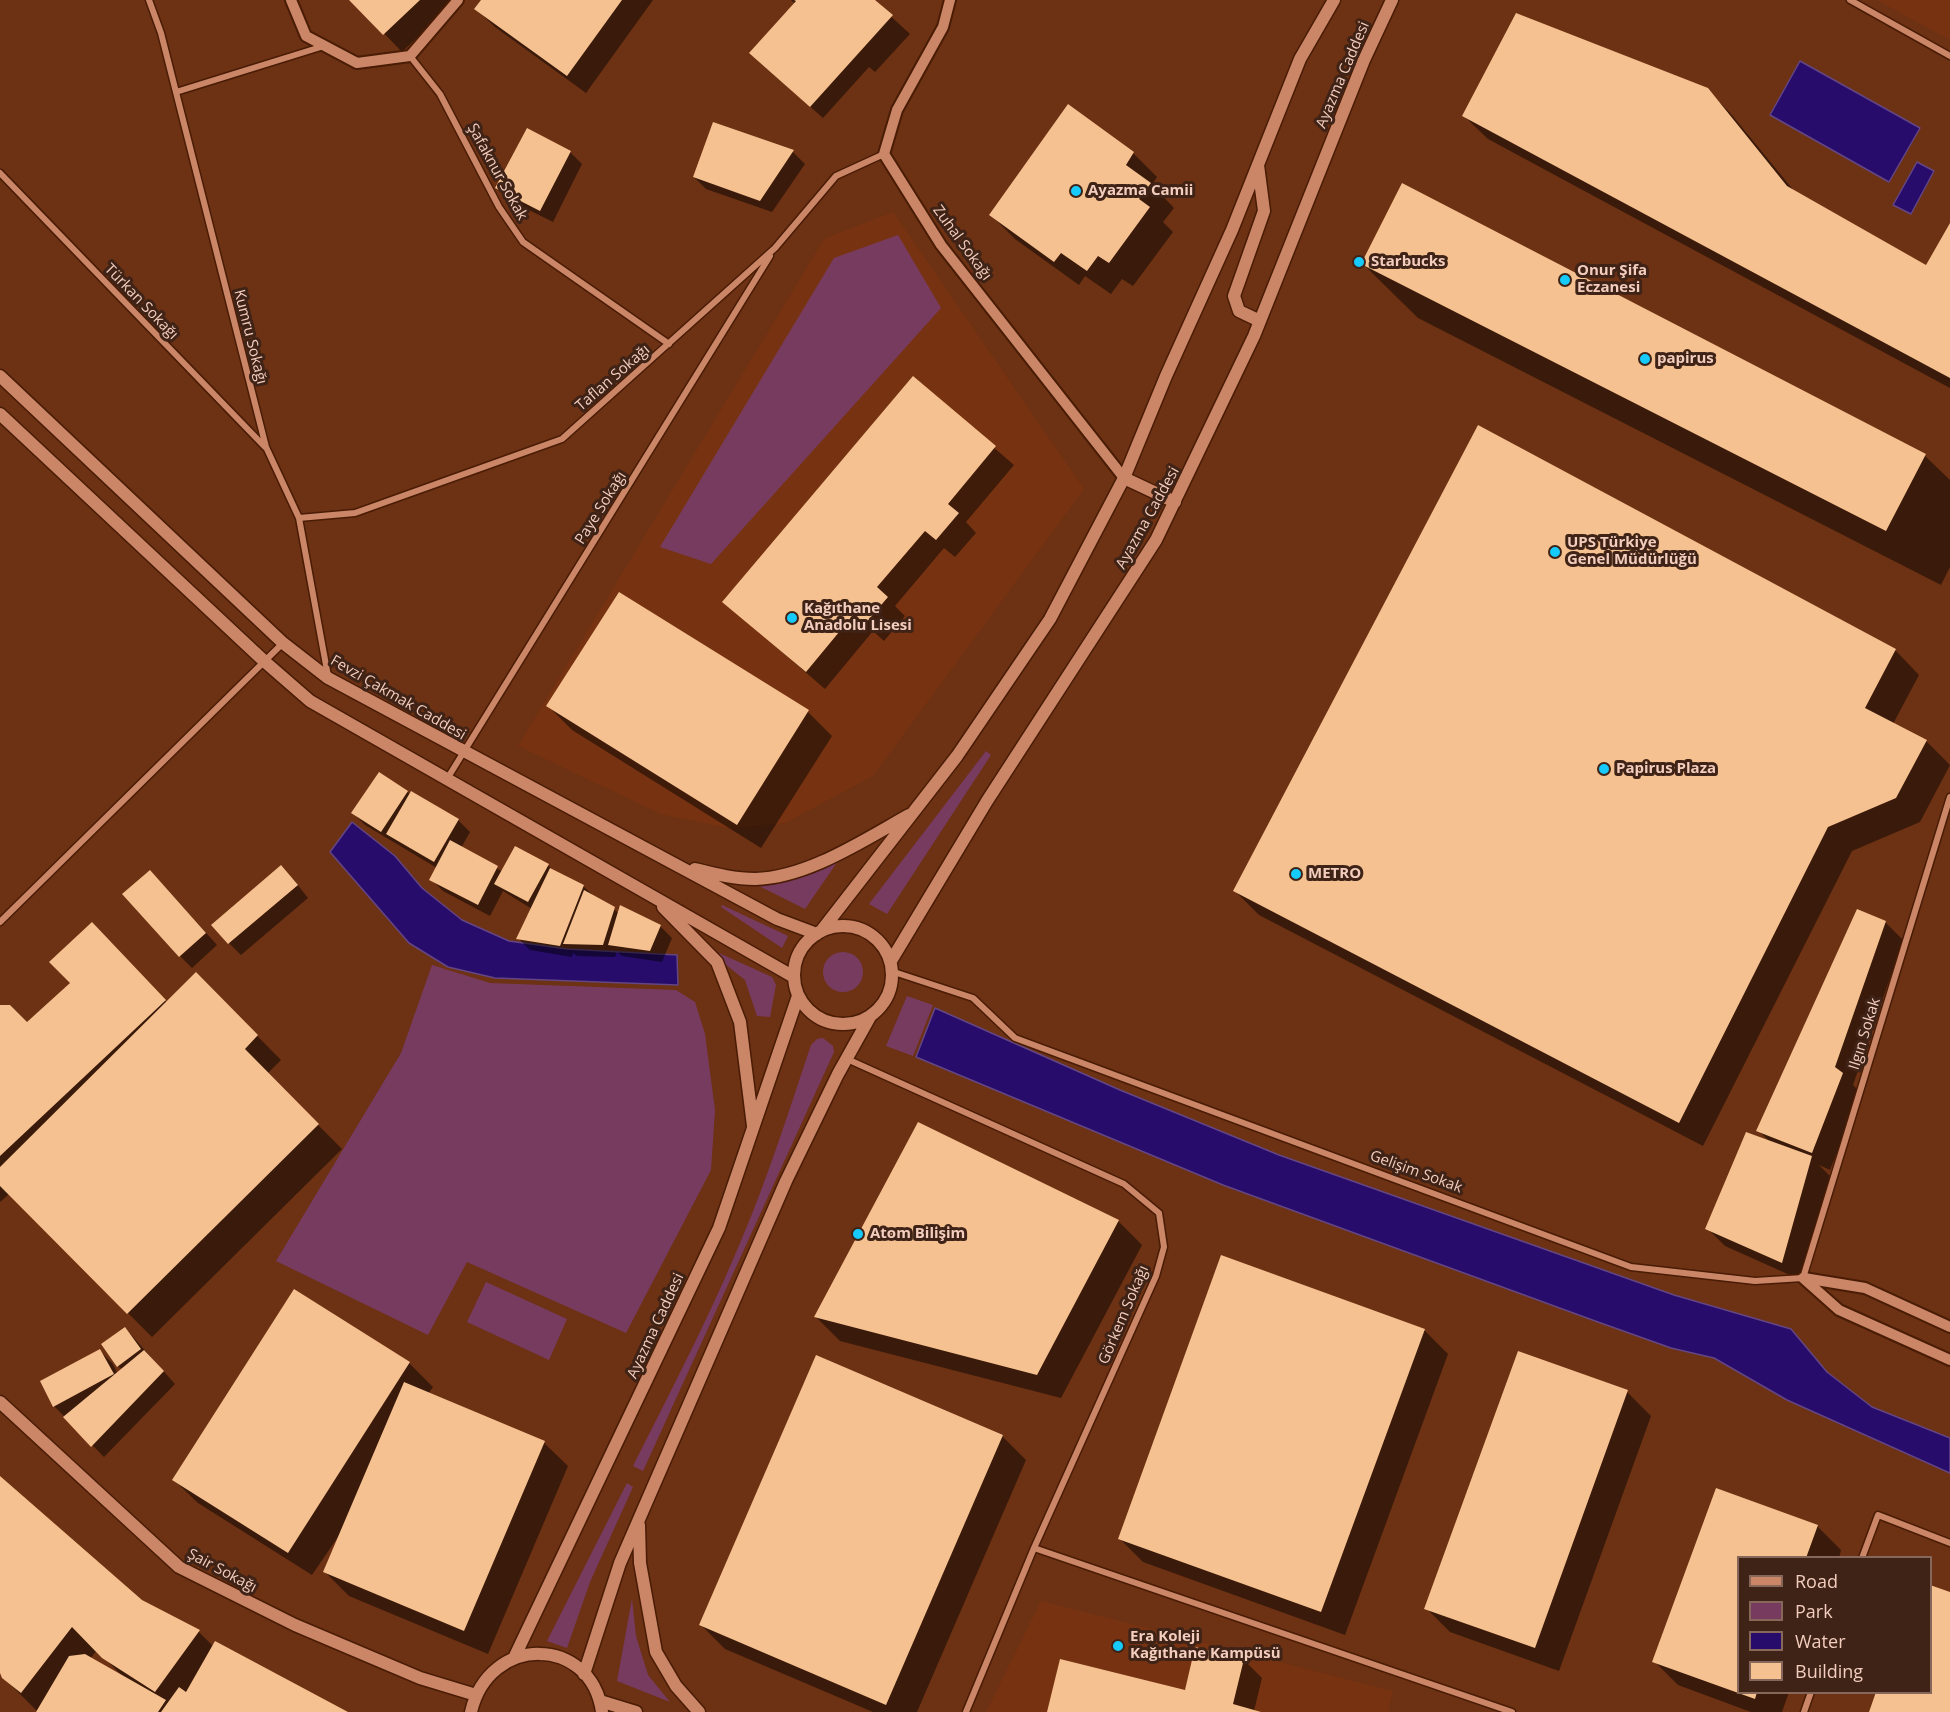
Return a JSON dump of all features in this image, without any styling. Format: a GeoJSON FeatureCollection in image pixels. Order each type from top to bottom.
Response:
{"type":"FeatureCollection","features":[{"type":"Feature","properties":{"kind":"main road"},"geometry":{"type":"LineString","coordinates":[[871,1016],[856,1023],[839,1024],[822,1020],[808,1010],[798,996],[794,977],[793,969],[800,950],[820,932],[915,812],[990,711],[1050,619],[1124,478],[1258,164],[1300,59],[1334,0]]}},
{"type":"Feature","properties":{"kind":"main road","name":"Ayazma Caddesi"},"geometry":{"type":"LineString","coordinates":[[584,1674],[620,1563],[786,1181],[846,1059],[871,1016],[888,998],[892,967],[987,801],[1156,540],[1260,321],[1364,60],[1392,0]]}},
{"type":"Feature","properties":{"kind":"main road"},"geometry":{"type":"LineString","coordinates":[[1258,164],[1264,211],[1234,296],[1239,311],[1260,321]]}},
{"type":"Feature","properties":{"kind":"main road","name":"Fevzi Çakmak Caddesi"},"geometry":{"type":"LineString","coordinates":[[0,376],[283,643],[328,678],[777,919],[820,932]]}},
{"type":"Feature","properties":{"kind":"main road"},"geometry":{"type":"LineString","coordinates":[[0,414],[264,662],[310,701],[794,977]]}},
{"type":"Feature","properties":{"kind":"main road"},"geometry":{"type":"LineString","coordinates":[[1124,478],[1175,502]]}},
{"type":"Feature","properties":{"kind":"main road"},"geometry":{"type":"LineString","coordinates":[[675,864],[723,876],[756,879],[802,869],[842,852],[915,812]]}},
{"type":"Feature","properties":{"kind":"main road"},"geometry":{"type":"LineString","coordinates":[[651,896],[717,962],[740,1022],[754,1130]]}},
{"type":"Feature","properties":{"kind":"main road"},"geometry":{"type":"LineString","coordinates":[[820,932],[839,926],[855,927],[877,940],[892,967]]}},
{"type":"Feature","properties":{"kind":"main road","name":"Ayazma Caddesi"},"geometry":{"type":"LineString","coordinates":[[514,1658],[718,1228],[754,1130],[798,996]]}},
{"type":"Feature","properties":{"kind":"main road","name":"Şair Sokağı"},"geometry":{"type":"LineString","coordinates":[[0,1402],[179,1567],[295,1625],[420,1678],[476,1695]]}},
{"type":"Feature","properties":{"kind":"main road"},"geometry":{"type":"LineString","coordinates":[[639,1520],[640,1563],[656,1652],[676,1686],[699,1712]]}},
{"type":"Feature","properties":{"kind":"main road"},"geometry":{"type":"LineString","coordinates":[[471,1712],[484,1679],[498,1666],[514,1658],[531,1654],[548,1654],[565,1660],[584,1674],[601,1706],[636,1712]]}},
{"type":"Feature","properties":{"kind":"street","name":"Kumru Sokağı"},"geometry":{"type":"LineString","coordinates":[[149,0],[161,33],[266,447],[299,518],[328,678]]}},
{"type":"Feature","properties":{"kind":"street"},"geometry":{"type":"LineString","coordinates":[[291,0],[306,36],[357,63],[410,56],[458,0]]}},
{"type":"Feature","properties":{"kind":"street"},"geometry":{"type":"LineString","coordinates":[[884,154],[897,110],[943,27],[950,0]]}},
{"type":"Feature","properties":{"kind":"street"},"geometry":{"type":"LineString","coordinates":[[1850,0],[1950,56]]}},
{"type":"Feature","properties":{"kind":"street"},"geometry":{"type":"LineString","coordinates":[[176,92],[324,46]]}},
{"type":"Feature","properties":{"kind":"street","name":"Şafaknur Sokak"},"geometry":{"type":"LineString","coordinates":[[410,56],[440,94],[499,207],[523,242],[669,344]]}},
{"type":"Feature","properties":{"kind":"street","name":"Taflan Sokağı"},"geometry":{"type":"LineString","coordinates":[[299,518],[355,513],[562,439],[775,248],[836,176],[884,154]]}},
{"type":"Feature","properties":{"kind":"street","name":"Zuhal Sokağı"},"geometry":{"type":"LineString","coordinates":[[884,154],[941,245],[1124,478]]}},
{"type":"Feature","properties":{"kind":"street","name":"Türkan Sokağı"},"geometry":{"type":"LineString","coordinates":[[0,173],[266,447]]}},
{"type":"Feature","properties":{"kind":"street","name":"Paye Sokağı"},"geometry":{"type":"LineString","coordinates":[[447,779],[775,248]]}},
{"type":"Feature","properties":{"kind":"street"},"geometry":{"type":"LineString","coordinates":[[0,922],[283,643]]}},
{"type":"Feature","properties":{"kind":"street","name":"Ilgın Sokak"},"geometry":{"type":"LineString","coordinates":[[1803,1278],[1950,797]]}},
{"type":"Feature","properties":{"kind":"street","name":"Gelişim Sokak"},"geometry":{"type":"LineString","coordinates":[[892,967],[973,998],[1015,1038],[1631,1267],[1755,1281],[1803,1278],[1864,1288],[1950,1327]]}},
{"type":"Feature","properties":{"kind":"street","name":"Görkem Sokağı"},"geometry":{"type":"LineString","coordinates":[[846,1059],[1124,1184],[1160,1213],[1164,1247],[1156,1276],[1034,1548],[966,1712]]}},
{"type":"Feature","properties":{"kind":"street"},"geometry":{"type":"LineString","coordinates":[[1803,1278],[1839,1310],[1950,1360]]}},
{"type":"Feature","properties":{"kind":"street"},"geometry":{"type":"LineString","coordinates":[[1862,1556],[1878,1515],[1950,1543]]}},
{"type":"Feature","properties":{"kind":"street"},"geometry":{"type":"LineString","coordinates":[[1034,1548],[1512,1712]]}},
{"type":"Feature","properties":{"kind":"street"},"geometry":{"type":"LineString","coordinates":[[1804,1712],[1810,1694]]}},
{"type":"Feature","properties":{"kind":"shaded area"},"geometry":{"type":"Polygon","coordinates":[[[1877,0],[1950,0],[1950,40],[1877,0]]]}},
{"type":"Feature","properties":{"kind":"shaded area","name":"Kağıthane Anadolu Lisesi"},"geometry":{"type":"Polygon","coordinates":[[[893,212],[1084,489],[873,776],[785,823],[733,829],[661,814],[518,746],[824,239],[893,212]]]}},
{"type":"Feature","properties":{"kind":"shaded area","name":"Era Koleji Kağıthane Kampüsü"},"geometry":{"type":"Polygon","coordinates":[[[1041,1601],[1393,1691],[1388,1712],[986,1712],[1041,1601]]]}},
{"type":"Feature","properties":{"kind":"green space"},"geometry":{"type":"Polygon","coordinates":[[[898,235],[941,308],[711,564],[660,547],[834,258],[898,235]]]}},
{"type":"Feature","properties":{"kind":"green space"},"geometry":{"type":"Polygon","coordinates":[[[986,751],[991,755],[887,914],[869,904],[986,751]]]}},
{"type":"Feature","properties":{"kind":"green space"},"geometry":{"type":"Polygon","coordinates":[[[838,861],[805,909],[753,883],[838,861]]]}},
{"type":"Feature","properties":{"kind":"green space"},"geometry":{"type":"Polygon","coordinates":[[[722,905],[788,936],[782,948],[721,907],[722,905]]]}},
{"type":"Feature","properties":{"kind":"green space"},"geometry":{"type":"Polygon","coordinates":[[[843,952],[857,958],[863,972],[857,986],[843,992],[829,986],[823,972],[829,958],[843,952]]]}},
{"type":"Feature","properties":{"kind":"green space"},"geometry":{"type":"Polygon","coordinates":[[[719,953],[772,977],[776,985],[770,1017],[757,1016],[745,980],[720,960],[719,953]]]}},
{"type":"Feature","properties":{"kind":"green space"},"geometry":{"type":"Polygon","coordinates":[[[432,965],[490,983],[676,990],[695,1002],[705,1034],[715,1110],[711,1170],[626,1333],[467,1262],[428,1335],[276,1261],[401,1053],[432,965]]]}},
{"type":"Feature","properties":{"kind":"green space"},"geometry":{"type":"Polygon","coordinates":[[[907,996],[933,1005],[913,1056],[886,1046],[907,996]]]}},
{"type":"Feature","properties":{"kind":"green space"},"geometry":{"type":"Polygon","coordinates":[[[823,1038],[833,1046],[834,1052],[643,1471],[633,1466],[696,1341],[739,1246],[768,1172],[811,1045],[817,1039],[823,1038]]]}},
{"type":"Feature","properties":{"kind":"green space"},"geometry":{"type":"Polygon","coordinates":[[[486,1282],[567,1319],[549,1360],[467,1322],[486,1282]]]}},
{"type":"Feature","properties":{"kind":"green space"},"geometry":{"type":"Polygon","coordinates":[[[627,1483],[633,1487],[590,1582],[567,1648],[547,1641],[627,1483]]]}},
{"type":"Feature","properties":{"kind":"green space"},"geometry":{"type":"Polygon","coordinates":[[[632,1599],[636,1636],[648,1675],[670,1702],[617,1681],[632,1599]]]}},
{"type":"Feature","properties":{"kind":"water"},"geometry":{"type":"Polygon","coordinates":[[[1800,61],[1920,128],[1889,182],[1770,115],[1800,61]]]}},
{"type":"Feature","properties":{"kind":"water"},"geometry":{"type":"Polygon","coordinates":[[[1917,162],[1934,171],[1911,214],[1893,205],[1917,162]]]}},
{"type":"Feature","properties":{"kind":"water"},"geometry":{"type":"Polygon","coordinates":[[[352,822],[395,856],[422,888],[462,920],[509,941],[567,949],[677,955],[678,985],[495,978],[448,967],[409,943],[330,852],[352,822]]]}},
{"type":"Feature","properties":{"kind":"water"},"geometry":{"type":"Polygon","coordinates":[[[935,1008],[1120,1090],[1279,1155],[1674,1295],[1791,1329],[1827,1372],[1872,1407],[1950,1438],[1950,1473],[1787,1400],[1714,1358],[1671,1348],[1223,1185],[916,1057],[935,1008]]]}},
{"type":"Feature","properties":{"kind":"building"},"geometry":{"type":"Polygon","coordinates":[[[349,0],[420,0],[383,35],[349,0]]]}},
{"type":"Feature","properties":{"kind":"building"},"geometry":{"type":"Polygon","coordinates":[[[481,0],[622,0],[567,76],[474,9],[481,0]]]}},
{"type":"Feature","properties":{"kind":"building"},"geometry":{"type":"Polygon","coordinates":[[[794,0],[875,0],[893,15],[810,107],[749,53],[796,1],[794,0]]]}},
{"type":"Feature","properties":{"kind":"building"},"geometry":{"type":"Polygon","coordinates":[[[1516,13],[1708,88],[1787,186],[1926,265],[1950,223],[1950,378],[1462,116],[1516,13]]]}},
{"type":"Feature","properties":{"kind":"building","name":"Ayazma Camii"},"geometry":{"type":"Polygon","coordinates":[[[1068,104],[1134,152],[1126,165],[1151,183],[1139,199],[1150,207],[1109,263],[1098,256],[1087,271],[1061,253],[1054,262],[989,215],[1068,104]]]}},
{"type":"Feature","properties":{"kind":"building"},"geometry":{"type":"Polygon","coordinates":[[[713,122],[794,150],[760,201],[693,177],[713,122]]]}},
{"type":"Feature","properties":{"kind":"building"},"geometry":{"type":"Polygon","coordinates":[[[527,128],[571,151],[540,211],[495,188],[527,128]]]}},
{"type":"Feature","properties":{"kind":"building","name":"papirus"},"geometry":{"type":"Polygon","coordinates":[[[1402,183],[1926,454],[1886,531],[1361,264],[1402,183]]]}},
{"type":"Feature","properties":{"kind":"building"},"geometry":{"type":"Polygon","coordinates":[[[913,376],[996,446],[948,504],[959,513],[936,540],[925,531],[877,587],[888,597],[865,624],[854,614],[806,672],[722,602],[913,376]]]}},
{"type":"Feature","properties":{"kind":"building","name":"Papirus Plaza"},"geometry":{"type":"Polygon","coordinates":[[[1478,425],[1896,649],[1865,708],[1927,740],[1896,798],[1828,827],[1679,1123],[1233,891],[1478,425]]]}},
{"type":"Feature","properties":{"kind":"building"},"geometry":{"type":"Polygon","coordinates":[[[619,592],[809,710],[737,825],[546,706],[619,592]]]}},
{"type":"Feature","properties":{"kind":"building"},"geometry":{"type":"Polygon","coordinates":[[[379,772],[408,791],[381,832],[351,813],[379,772]]]}},
{"type":"Feature","properties":{"kind":"building"},"geometry":{"type":"Polygon","coordinates":[[[411,791],[459,819],[434,862],[386,834],[411,791]]]}},
{"type":"Feature","properties":{"kind":"building"},"geometry":{"type":"Polygon","coordinates":[[[450,840],[498,866],[478,905],[429,880],[450,840]]]}},
{"type":"Feature","properties":{"kind":"building"},"geometry":{"type":"Polygon","coordinates":[[[515,846],[549,864],[528,902],[494,884],[515,846]]]}},
{"type":"Feature","properties":{"kind":"building"},"geometry":{"type":"Polygon","coordinates":[[[281,865],[298,885],[228,944],[211,925],[281,865]]]}},
{"type":"Feature","properties":{"kind":"building"},"geometry":{"type":"Polygon","coordinates":[[[550,868],[584,885],[560,946],[516,939],[550,868]]]}},
{"type":"Feature","properties":{"kind":"building"},"geometry":{"type":"Polygon","coordinates":[[[150,870],[206,933],[179,957],[122,894],[150,870]]]}},
{"type":"Feature","properties":{"kind":"building"},"geometry":{"type":"Polygon","coordinates":[[[584,890],[615,907],[603,945],[563,944],[584,890]]]}},
{"type":"Feature","properties":{"kind":"building"},"geometry":{"type":"Polygon","coordinates":[[[620,905],[661,925],[650,951],[608,945],[620,905]]]}},
{"type":"Feature","properties":{"kind":"building"},"geometry":{"type":"Polygon","coordinates":[[[1857,909],[1886,921],[1835,1067],[1843,1073],[1812,1153],[1756,1131],[1857,909]]]}},
{"type":"Feature","properties":{"kind":"building"},"geometry":{"type":"Polygon","coordinates":[[[92,922],[166,1000],[0,1156],[0,1005],[10,1005],[27,1022],[70,983],[49,962],[92,922]]]}},
{"type":"Feature","properties":{"kind":"building"},"geometry":{"type":"Polygon","coordinates":[[[196,972],[258,1035],[245,1049],[319,1124],[127,1314],[0,1186],[0,1167],[196,972]]]}},
{"type":"Feature","properties":{"kind":"building"},"geometry":{"type":"Polygon","coordinates":[[[918,1122],[1119,1220],[1037,1375],[814,1317],[918,1122]]]}},
{"type":"Feature","properties":{"kind":"building"},"geometry":{"type":"Polygon","coordinates":[[[1746,1132],[1812,1156],[1782,1263],[1705,1229],[1746,1132]]]}},
{"type":"Feature","properties":{"kind":"building"},"geometry":{"type":"Polygon","coordinates":[[[1221,1255],[1425,1329],[1321,1612],[1118,1539],[1221,1255]]]}},
{"type":"Feature","properties":{"kind":"building"},"geometry":{"type":"Polygon","coordinates":[[[294,1289],[410,1362],[288,1553],[172,1480],[294,1289]]]}},
{"type":"Feature","properties":{"kind":"building"},"geometry":{"type":"Polygon","coordinates":[[[125,1327],[141,1349],[117,1367],[101,1344],[125,1327]]]}},
{"type":"Feature","properties":{"kind":"building"},"geometry":{"type":"Polygon","coordinates":[[[100,1349],[114,1374],[53,1407],[40,1381],[100,1349]]]}},
{"type":"Feature","properties":{"kind":"building"},"geometry":{"type":"Polygon","coordinates":[[[144,1350],[164,1371],[91,1447],[63,1417],[144,1350]]]}},
{"type":"Feature","properties":{"kind":"building"},"geometry":{"type":"Polygon","coordinates":[[[1518,1351],[1628,1390],[1535,1648],[1424,1609],[1518,1351]]]}},
{"type":"Feature","properties":{"kind":"building"},"geometry":{"type":"Polygon","coordinates":[[[816,1355],[1003,1435],[886,1705],[699,1625],[816,1355]]]}},
{"type":"Feature","properties":{"kind":"building"},"geometry":{"type":"Polygon","coordinates":[[[404,1382],[545,1441],[464,1631],[323,1572],[404,1382]]]}},
{"type":"Feature","properties":{"kind":"building"},"geometry":{"type":"Polygon","coordinates":[[[0,1476],[142,1600],[200,1630],[155,1692],[102,1658],[72,1627],[21,1693],[2,1678],[0,1673],[0,1476]]]}},
{"type":"Feature","properties":{"kind":"building"},"geometry":{"type":"Polygon","coordinates":[[[1716,1488],[1818,1525],[1807,1556],[1737,1556],[1737,1693],[1652,1662],[1716,1488]]]}},
{"type":"Feature","properties":{"kind":"building"},"geometry":{"type":"Polygon","coordinates":[[[1932,1586],[1950,1592],[1950,1712],[1869,1712],[1875,1694],[1932,1694],[1932,1586]]]}},
{"type":"Feature","properties":{"kind":"building"},"geometry":{"type":"Polygon","coordinates":[[[215,1641],[348,1712],[161,1712],[179,1687],[186,1692],[215,1641]]]}},
{"type":"Feature","properties":{"kind":"building"},"geometry":{"type":"Polygon","coordinates":[[[1195,1647],[1244,1659],[1233,1704],[1261,1712],[1047,1712],[1060,1659],[1185,1690],[1195,1647]]]}},
{"type":"Feature","properties":{"kind":"building"},"geometry":{"type":"Polygon","coordinates":[[[85,1654],[166,1700],[158,1712],[36,1712],[69,1656],[85,1654]]]}},
{"type":"Feature","properties":{"kind":"building"},"geometry":{"type":"Polygon","coordinates":[[[1741,1694],[1756,1694],[1755,1699],[1741,1694]]]}},
{"type":"Feature","properties":{"kind":"place","name":"Ayazma Camii"},"geometry":{"type":"Point","coordinates":[1076,191]}},
{"type":"Feature","properties":{"kind":"place","name":"Starbucks"},"geometry":{"type":"Point","coordinates":[1359,262]}},
{"type":"Feature","properties":{"kind":"place","name":"Onur Şifa Eczanesi"},"geometry":{"type":"Point","coordinates":[1565,280]}},
{"type":"Feature","properties":{"kind":"place","name":"papirus"},"geometry":{"type":"Point","coordinates":[1645,359]}},
{"type":"Feature","properties":{"kind":"place","name":"UPS Türkiye Genel Müdürlüğü"},"geometry":{"type":"Point","coordinates":[1555,552]}},
{"type":"Feature","properties":{"kind":"place","name":"Kağıthane Anadolu Lisesi"},"geometry":{"type":"Point","coordinates":[792,618]}},
{"type":"Feature","properties":{"kind":"place","name":"Papirus Plaza"},"geometry":{"type":"Point","coordinates":[1604,769]}},
{"type":"Feature","properties":{"kind":"place","name":"METRO"},"geometry":{"type":"Point","coordinates":[1296,874]}},
{"type":"Feature","properties":{"kind":"place","name":"Atom Bilişim"},"geometry":{"type":"Point","coordinates":[858,1234]}},
{"type":"Feature","properties":{"kind":"place","name":"Era Koleji Kağıthane Kampüsü"},"geometry":{"type":"Point","coordinates":[1118,1646]}}]}
